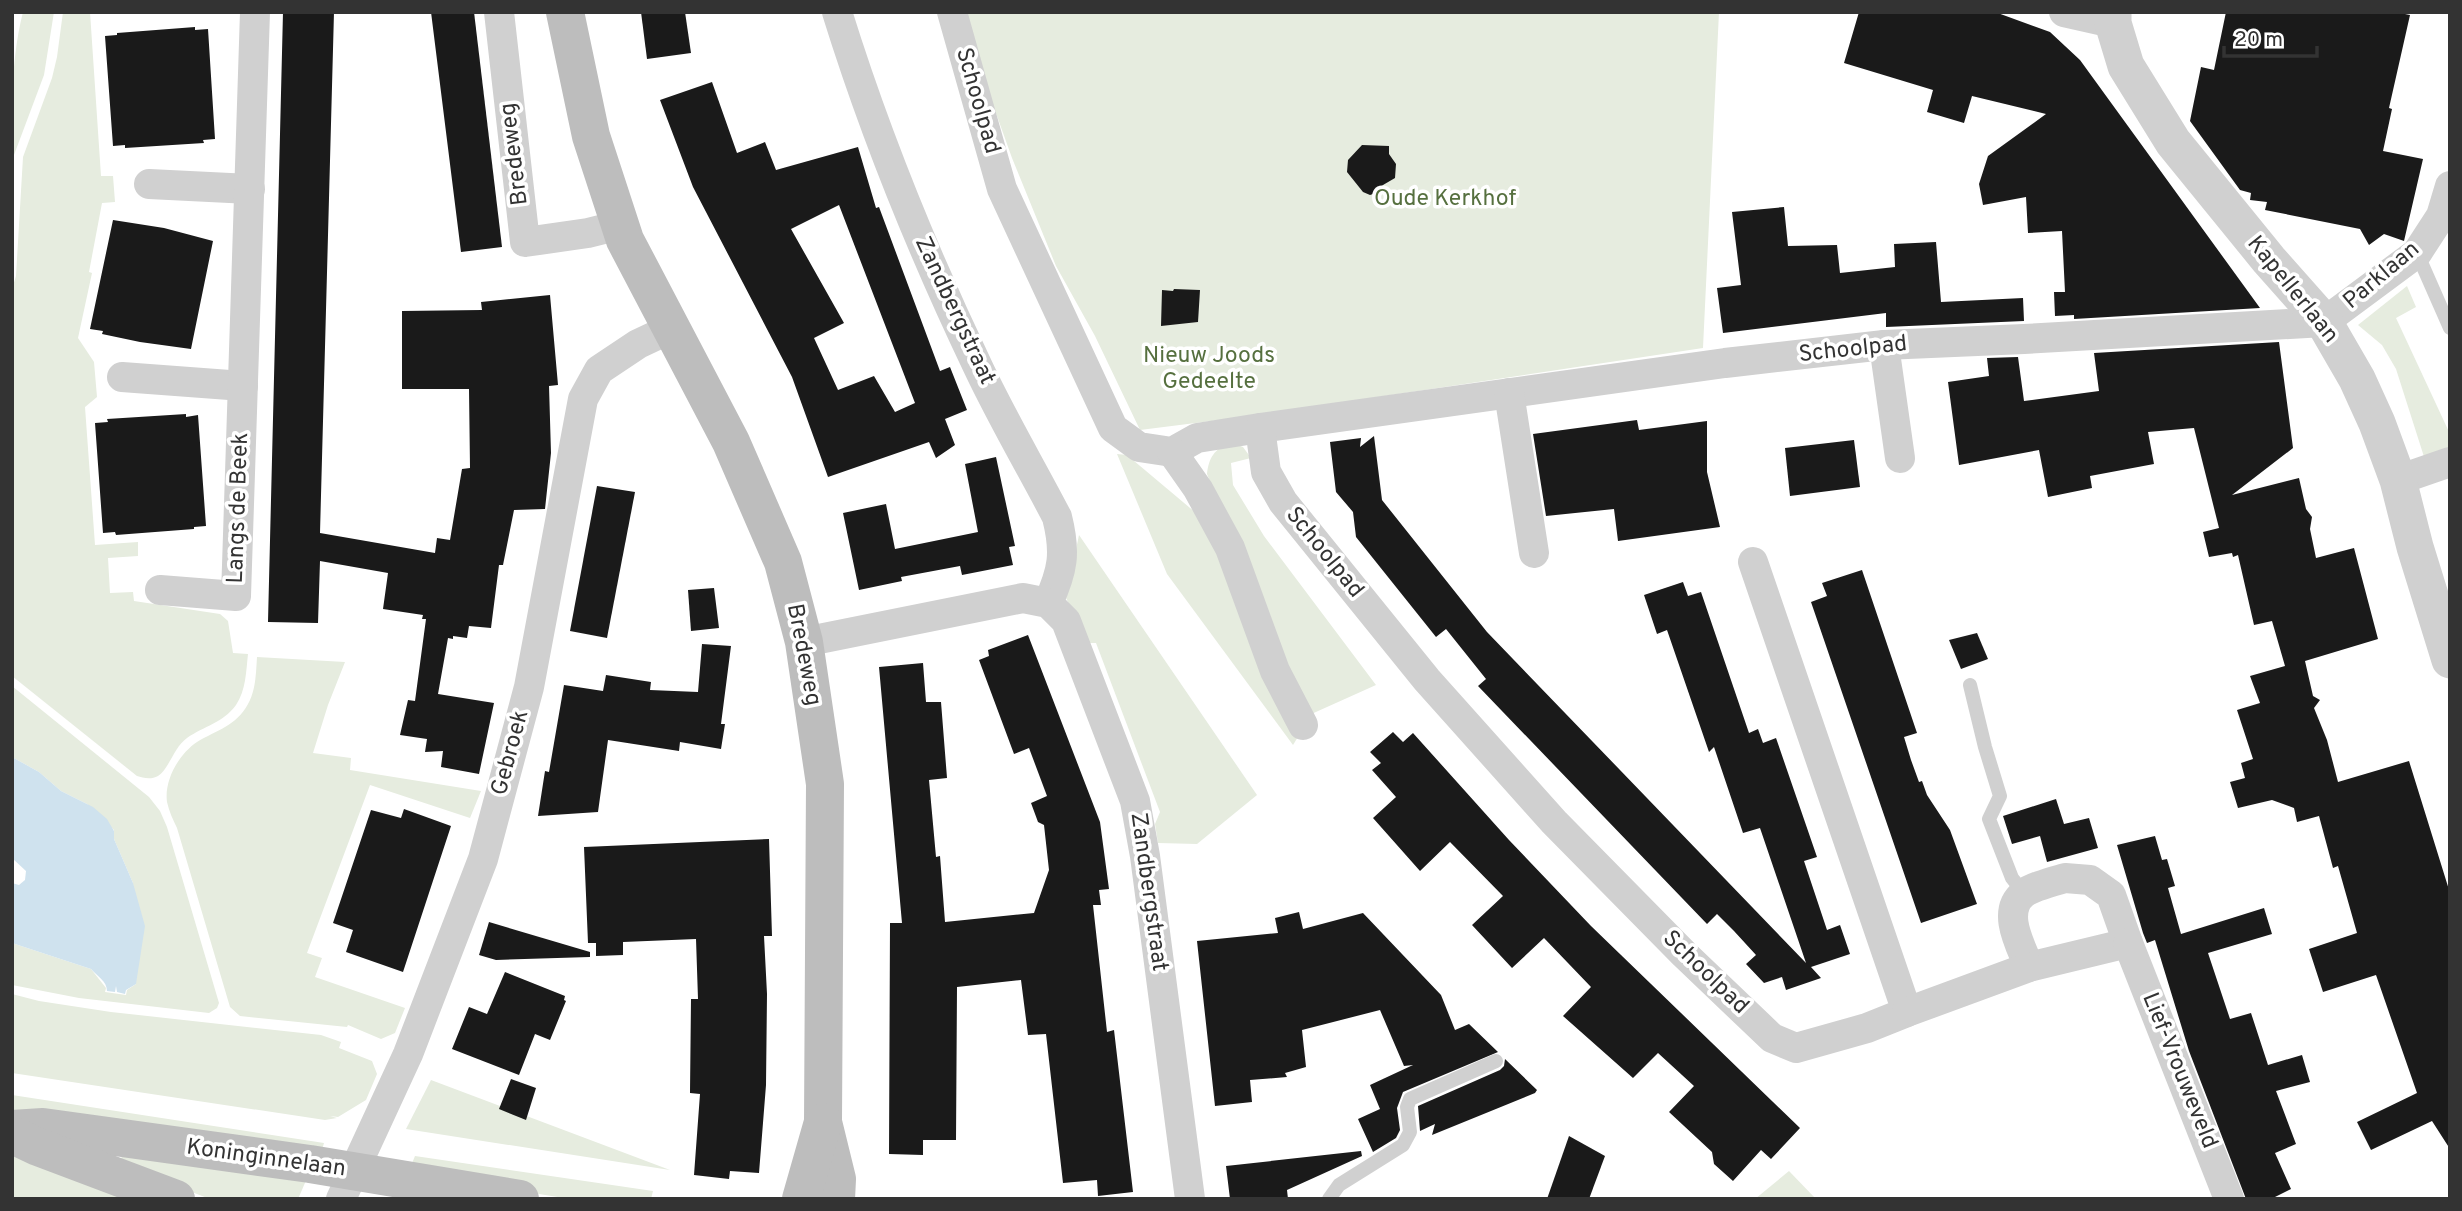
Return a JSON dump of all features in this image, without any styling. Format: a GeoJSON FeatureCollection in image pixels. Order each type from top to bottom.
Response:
{"type":"FeatureCollection","features":[{"type":"Feature","properties":{"kind":"main road","name":"Bredeweg"},"geometry":{"type":"LineString","coordinates":[[565,12],[591,136],[625,240],[731,442],[778,550],[804,642],[825,784],[822,1122],[801,1199]]}},
{"type":"Feature","properties":{"kind":"main road","name":"Bredeweg"},"geometry":{"type":"LineString","coordinates":[[822,1122],[837,1179],[836,1199]]}},
{"type":"Feature","properties":{"kind":"main road","name":"Koninginnelaan"},"geometry":{"type":"LineString","coordinates":[[12,1129],[43,1127],[310,1164],[520,1199]]}},
{"type":"Feature","properties":{"kind":"main road"},"geometry":{"type":"LineString","coordinates":[[12,1135],[176,1199]]}},
{"type":"Feature","properties":{"kind":"street","name":"Langs de Beek"},"geometry":{"type":"LineString","coordinates":[[160,590],[236,596],[255,12]]}},
{"type":"Feature","properties":{"kind":"street","name":"Bredeweg"},"geometry":{"type":"LineString","coordinates":[[499,12],[525,242],[620,225]]}},
{"type":"Feature","properties":{"kind":"street","name":"Zandbergstraat"},"geometry":{"type":"LineString","coordinates":[[837,12],[875,124],[919,238],[979,369],[1058,517],[1064,544],[1062,564],[1048,603],[1066,621],[1135,802],[1145,856],[1189,1199]]}},
{"type":"Feature","properties":{"kind":"street","name":"Schoolpad"},"geometry":{"type":"LineString","coordinates":[[952,12],[1002,189],[1113,428],[1139,447],[1172,452],[1197,438],[1259,428],[1725,363],[1884,345],[2324,322]]}},
{"type":"Feature","properties":{"kind":"street"},"geometry":{"type":"LineString","coordinates":[[2064,12],[2113,18]]}},
{"type":"Feature","properties":{"kind":"street","name":"Kapellerlaan"},"geometry":{"type":"LineString","coordinates":[[2113,18],[2126,66],[2173,142],[2269,260],[2324,322],[2357,379],[2398,480],[2415,547],[2450,660]]}},
{"type":"Feature","properties":{"kind":"street"},"geometry":{"type":"LineString","coordinates":[[149,184],[250,189]]}},
{"type":"Feature","properties":{"kind":"street","name":"Parklaan"},"geometry":{"type":"LineString","coordinates":[[2324,322],[2417,253],[2441,216],[2450,186]]}},
{"type":"Feature","properties":{"kind":"street","name":"Gebroek"},"geometry":{"type":"LineString","coordinates":[[341,1199],[408,1054],[482,859],[529,687],[583,399],[599,370],[638,344],[672,328]]}},
{"type":"Feature","properties":{"kind":"street"},"geometry":{"type":"LineString","coordinates":[[1884,345],[1900,458]]}},
{"type":"Feature","properties":{"kind":"street"},"geometry":{"type":"LineString","coordinates":[[122,377],[243,386]]}},
{"type":"Feature","properties":{"kind":"street"},"geometry":{"type":"LineString","coordinates":[[1509,393],[1534,553]]}},
{"type":"Feature","properties":{"kind":"street","name":"Schoolpad"},"geometry":{"type":"LineString","coordinates":[[1259,428],[1266,472],[1283,502],[1427,680],[1554,822],[1684,954],[1772,1038],[1797,1048],[1867,1028],[2029,967]]}},
{"type":"Feature","properties":{"kind":"street"},"geometry":{"type":"LineString","coordinates":[[1172,452],[1198,489],[1230,548],[1275,671],[1303,726]]}},
{"type":"Feature","properties":{"kind":"street"},"geometry":{"type":"LineString","coordinates":[[2398,480],[2450,462]]}},
{"type":"Feature","properties":{"kind":"street"},"geometry":{"type":"LineString","coordinates":[[1753,562],[1907,1012]]}},
{"type":"Feature","properties":{"kind":"street"},"geometry":{"type":"LineString","coordinates":[[804,642],[1023,598],[1048,603]]}},
{"type":"Feature","properties":{"kind":"street","name":"Lief-Vrouweveld"},"geometry":{"type":"LineString","coordinates":[[2024,894],[2065,878],[2090,880],[2110,895],[2229,1199]]}},
{"type":"Feature","properties":{"kind":"street"},"geometry":{"type":"LineString","coordinates":[[2024,894],[2015,907],[2013,923],[2029,967],[2128,943]]}},
{"type":"Feature","properties":{"kind":"lane"},"geometry":{"type":"LineString","coordinates":[[2417,253],[2450,328]]}},
{"type":"Feature","properties":{"kind":"lane"},"geometry":{"type":"LineString","coordinates":[[1970,685],[1984,747],[2000,796],[1989,819],[2012,878],[2024,894]]}},
{"type":"Feature","properties":{"kind":"lane"},"geometry":{"type":"LineString","coordinates":[[1329,1199],[1339,1185],[1403,1145],[1410,1132],[1406,1107],[1410,1099],[1496,1062]]}},
{"type":"Feature","properties":{"kind":"green space"},"geometry":{"type":"Polygon","coordinates":[[[23,12],[54,12],[44,75],[14,155],[12,183],[13,75],[23,12]]]}},
{"type":"Feature","properties":{"kind":"green space"},"geometry":{"type":"Polygon","coordinates":[[[63,12],[90,12],[101,176],[113,176],[115,202],[102,203],[89,272],[92,273],[78,338],[94,362],[97,397],[85,407],[95,545],[138,542],[138,556],[108,558],[110,593],[133,592],[134,601],[220,614],[228,621],[233,653],[248,654],[244,687],[236,705],[225,716],[182,742],[162,773],[153,778],[137,776],[12,676],[12,289],[16,276],[23,157],[52,78],[63,12]]]}},
{"type":"Feature","properties":{"kind":"green space","name":"Oude Kerkhof"},"geometry":{"type":"Polygon","coordinates":[[[965,12],[1719,12],[1703,348],[1259,415],[1140,430],[1095,336],[1056,266],[1012,158],[982,74],[965,12]]]}},
{"type":"Feature","properties":{"kind":"green space"},"geometry":{"type":"Polygon","coordinates":[[[2407,286],[2416,307],[2396,318],[2450,434],[2450,453],[2426,463],[2396,369],[2382,345],[2358,325],[2407,286]]]}},
{"type":"Feature","properties":{"kind":"green space"},"geometry":{"type":"Polygon","coordinates":[[[1230,442],[1243,447],[1251,458],[1231,463],[1233,485],[1264,536],[1376,685],[1307,716],[1207,474],[1213,455],[1230,442]]]}},
{"type":"Feature","properties":{"kind":"green space"},"geometry":{"type":"Polygon","coordinates":[[[1117,454],[1127,455],[1202,518],[1301,732],[1293,745],[1167,574],[1117,454]]]}},
{"type":"Feature","properties":{"kind":"green space"},"geometry":{"type":"Polygon","coordinates":[[[1079,535],[1257,795],[1197,844],[1158,843],[1155,824],[1160,812],[1096,643],[1088,643],[1066,598],[1079,535]]]}},
{"type":"Feature","properties":{"kind":"green space"},"geometry":{"type":"Polygon","coordinates":[[[257,657],[345,662],[313,753],[351,758],[350,770],[481,791],[470,818],[370,785],[307,953],[322,958],[315,977],[405,1008],[395,1033],[381,1039],[348,1025],[240,1016],[230,1007],[168,805],[167,794],[170,777],[184,753],[197,742],[232,723],[248,704],[253,693],[257,657]]]}},
{"type":"Feature","properties":{"kind":"green space"},"geometry":{"type":"Polygon","coordinates":[[[12,686],[149,797],[160,811],[219,1003],[217,1008],[209,1013],[79,998],[12,985],[12,943],[91,969],[106,988],[105,992],[126,995],[127,990],[136,984],[133,883],[114,839],[114,830],[87,804],[61,791],[39,772],[12,757],[12,686]]]}},
{"type":"Feature","properties":{"kind":"green space"},"geometry":{"type":"Polygon","coordinates":[[[12,994],[111,1012],[321,1035],[341,1042],[339,1048],[372,1061],[377,1074],[366,1100],[338,1117],[330,1116],[337,1118],[325,1120],[12,1073],[12,994]]]}},
{"type":"Feature","properties":{"kind":"green space"},"geometry":{"type":"Polygon","coordinates":[[[431,1080],[670,1170],[406,1129],[431,1080]]]}},
{"type":"Feature","properties":{"kind":"green space"},"geometry":{"type":"Polygon","coordinates":[[[12,1095],[324,1143],[319,1160],[12,1114],[12,1095]]]}},
{"type":"Feature","properties":{"kind":"green space"},"geometry":{"type":"Polygon","coordinates":[[[122,1148],[308,1176],[298,1199],[210,1199],[121,1165],[122,1148]]]}},
{"type":"Feature","properties":{"kind":"green space"},"geometry":{"type":"Polygon","coordinates":[[[12,1151],[154,1199],[12,1199],[12,1151]]]}},
{"type":"Feature","properties":{"kind":"green space"},"geometry":{"type":"Polygon","coordinates":[[[415,1156],[653,1191],[651,1199],[570,1199],[408,1173],[415,1156]]]}},
{"type":"Feature","properties":{"kind":"green space"},"geometry":{"type":"Polygon","coordinates":[[[1789,1171],[1816,1199],[1755,1199],[1789,1171]]]}},
{"type":"Feature","properties":{"kind":"water"},"geometry":{"type":"Polygon","coordinates":[[[12,757],[39,772],[61,791],[93,807],[107,819],[114,831],[114,839],[133,883],[145,926],[136,984],[126,990],[125,994],[117,992],[116,986],[115,992],[107,991],[104,981],[91,969],[12,943],[12,883],[19,885],[25,880],[26,871],[12,858],[12,757]]]}},
{"type":"Feature","properties":{"kind":"building"},"geometry":{"type":"Polygon","coordinates":[[[283,12],[334,12],[320,533],[435,553],[437,538],[450,540],[462,469],[470,468],[469,389],[402,389],[402,311],[482,310],[481,302],[550,295],[558,385],[549,386],[551,453],[545,509],[514,510],[503,565],[499,565],[491,628],[469,626],[467,638],[448,638],[438,694],[494,703],[479,774],[441,767],[443,751],[425,752],[427,739],[400,735],[408,700],[415,701],[426,619],[422,619],[423,615],[383,609],[388,573],[320,561],[318,623],[268,622],[283,12]]]}},
{"type":"Feature","properties":{"kind":"building"},"geometry":{"type":"Polygon","coordinates":[[[431,12],[474,12],[502,247],[461,252],[431,12]]]}},
{"type":"Feature","properties":{"kind":"building"},"geometry":{"type":"Polygon","coordinates":[[[641,12],[685,12],[691,53],[647,59],[641,12]]]}},
{"type":"Feature","properties":{"kind":"building"},"geometry":{"type":"Polygon","coordinates":[[[1859,12],[1995,12],[2050,32],[2080,60],[2260,308],[2074,319],[2074,315],[2055,316],[2054,292],[2065,292],[2062,231],[2028,233],[2026,197],[1983,205],[1979,184],[1988,156],[2046,114],[1972,96],[1964,123],[1927,112],[1933,90],[1844,63],[1859,12]]]}},
{"type":"Feature","properties":{"kind":"building"},"geometry":{"type":"Polygon","coordinates":[[[2226,12],[2395,12],[2410,15],[2389,108],[2392,109],[2383,151],[2423,159],[2404,241],[2384,234],[2369,245],[2360,229],[2265,210],[2267,202],[2250,200],[2251,193],[2240,190],[2190,121],[2201,67],[2214,70],[2226,12]]]}},
{"type":"Feature","properties":{"kind":"building"},"geometry":{"type":"Polygon","coordinates":[[[195,27],[195,30],[208,29],[215,139],[203,140],[204,143],[125,148],[125,145],[113,146],[105,36],[195,27]]]}},
{"type":"Feature","properties":{"kind":"building"},"geometry":{"type":"Polygon","coordinates":[[[712,82],[737,153],[765,142],[776,170],[858,147],[876,208],[879,207],[940,371],[950,367],[967,410],[945,419],[955,445],[936,458],[929,442],[828,477],[792,377],[693,187],[660,100],[712,82]],[[839,205],[791,229],[844,323],[814,338],[838,390],[874,376],[895,412],[915,403],[839,205]]]}},
{"type":"Feature","properties":{"kind":"building"},"geometry":{"type":"Polygon","coordinates":[[[1362,145],[1389,146],[1389,154],[1396,164],[1395,178],[1370,195],[1363,192],[1347,172],[1348,160],[1362,145]]]}},
{"type":"Feature","properties":{"kind":"building"},"geometry":{"type":"Polygon","coordinates":[[[1784,207],[1788,246],[1837,245],[1840,273],[1895,267],[1894,244],[1936,242],[1941,302],[2023,298],[2024,321],[1886,327],[1886,313],[1723,333],[1717,288],[1741,285],[1732,212],[1784,207]]]}},
{"type":"Feature","properties":{"kind":"building"},"geometry":{"type":"Polygon","coordinates":[[[113,220],[164,228],[213,241],[191,349],[140,342],[90,329],[113,220]]]}},
{"type":"Feature","properties":{"kind":"building"},"geometry":{"type":"Polygon","coordinates":[[[1162,290],[1200,290],[1198,322],[1161,326],[1162,290]]]}},
{"type":"Feature","properties":{"kind":"building"},"geometry":{"type":"Polygon","coordinates":[[[2279,342],[2293,448],[2232,495],[2299,478],[2306,509],[2312,517],[2310,529],[2316,558],[2354,548],[2378,639],[2305,661],[2313,696],[2320,700],[2314,708],[2327,740],[2338,782],[2409,761],[2450,893],[2450,1149],[2432,1121],[2371,1150],[2357,1122],[2417,1093],[2376,975],[2323,992],[2309,949],[2357,933],[2338,866],[2333,868],[2319,816],[2297,822],[2294,808],[2272,800],[2238,808],[2230,782],[2245,778],[2241,763],[2253,759],[2237,710],[2260,703],[2250,676],[2285,666],[2272,621],[2254,625],[2238,555],[2233,557],[2232,553],[2209,557],[2203,532],[2219,528],[2194,428],[2148,432],[2154,464],[2090,476],[2092,488],[2048,497],[2039,450],[1959,465],[1948,382],[1989,376],[1987,358],[2018,357],[2024,401],[2099,391],[2094,353],[2279,342]]]}},
{"type":"Feature","properties":{"kind":"building"},"geometry":{"type":"Polygon","coordinates":[[[186,414],[186,417],[198,415],[206,526],[116,535],[115,532],[103,533],[95,423],[108,422],[107,419],[186,414]]]}},
{"type":"Feature","properties":{"kind":"building"},"geometry":{"type":"Polygon","coordinates":[[[1637,420],[1639,430],[1707,421],[1707,472],[1720,527],[1618,541],[1614,509],[1546,516],[1533,434],[1637,420]]]}},
{"type":"Feature","properties":{"kind":"building"},"geometry":{"type":"Polygon","coordinates":[[[1374,436],[1382,500],[1487,632],[1806,963],[1760,828],[1743,833],[1714,747],[1709,752],[1667,630],[1657,634],[1644,595],[1683,582],[1688,596],[1701,592],[1749,733],[1758,729],[1763,743],[1776,738],[1817,857],[1804,861],[1827,930],[1840,925],[1850,954],[1811,967],[1821,978],[1786,990],[1782,977],[1764,983],[1746,964],[1756,955],[1734,931],[1717,914],[1707,924],[1478,686],[1486,679],[1446,629],[1436,637],[1356,537],[1353,512],[1336,492],[1330,442],[1361,438],[1360,447],[1374,436]]]}},
{"type":"Feature","properties":{"kind":"building"},"geometry":{"type":"Polygon","coordinates":[[[1854,440],[1860,487],[1790,496],[1785,448],[1854,440]]]}},
{"type":"Feature","properties":{"kind":"building"},"geometry":{"type":"Polygon","coordinates":[[[996,457],[1015,546],[1009,547],[1013,565],[962,575],[960,566],[901,577],[902,581],[859,590],[843,513],[886,504],[895,549],[978,532],[965,464],[996,457]]]}},
{"type":"Feature","properties":{"kind":"building"},"geometry":{"type":"Polygon","coordinates":[[[597,486],[635,492],[607,638],[570,631],[597,486]]]}},
{"type":"Feature","properties":{"kind":"building"},"geometry":{"type":"Polygon","coordinates":[[[1862,570],[1917,733],[1904,737],[1911,760],[1919,782],[1922,781],[1927,795],[1950,830],[1977,904],[1921,923],[1811,602],[1827,596],[1822,583],[1862,570]]]}},
{"type":"Feature","properties":{"kind":"building"},"geometry":{"type":"Polygon","coordinates":[[[714,588],[719,628],[691,631],[688,590],[714,588]]]}},
{"type":"Feature","properties":{"kind":"building"},"geometry":{"type":"Polygon","coordinates":[[[1977,633],[1988,659],[1961,669],[1949,640],[1977,633]]]}},
{"type":"Feature","properties":{"kind":"building"},"geometry":{"type":"Polygon","coordinates":[[[1028,635],[1100,822],[1109,889],[1099,890],[1101,905],[1093,905],[1107,1032],[1114,1030],[1133,1192],[1098,1196],[1097,1180],[1063,1183],[1046,1034],[1028,1035],[1021,980],[957,987],[956,1140],[923,1140],[923,1155],[889,1154],[890,923],[902,923],[879,667],[923,663],[926,702],[941,702],[947,778],[929,780],[936,857],[940,856],[945,922],[1034,913],[1049,870],[1044,825],[1038,822],[1031,803],[1047,796],[1029,748],[1014,754],[979,660],[989,656],[988,650],[1028,635]]]}},
{"type":"Feature","properties":{"kind":"building"},"geometry":{"type":"Polygon","coordinates":[[[702,644],[731,646],[721,724],[725,724],[721,749],[680,742],[679,751],[608,740],[598,812],[538,816],[545,771],[549,772],[564,685],[603,691],[606,675],[651,682],[650,690],[698,692],[702,644]]]}},
{"type":"Feature","properties":{"kind":"building"},"geometry":{"type":"Polygon","coordinates":[[[1393,732],[1403,742],[1413,733],[1591,926],[1800,1128],[1771,1159],[1761,1150],[1733,1181],[1714,1164],[1712,1152],[1669,1112],[1694,1086],[1658,1053],[1633,1078],[1563,1016],[1591,987],[1544,938],[1512,968],[1472,925],[1503,896],[1450,842],[1420,871],[1373,818],[1396,797],[1372,770],[1381,763],[1370,752],[1393,732]]]}},
{"type":"Feature","properties":{"kind":"building"},"geometry":{"type":"Polygon","coordinates":[[[2056,799],[2064,824],[2089,818],[2098,848],[2047,862],[2040,836],[2012,844],[2003,816],[2056,799]]]}},
{"type":"Feature","properties":{"kind":"building"},"geometry":{"type":"Polygon","coordinates":[[[404,809],[451,826],[403,972],[346,952],[353,930],[333,923],[371,810],[401,818],[404,809]]]}},
{"type":"Feature","properties":{"kind":"building"},"geometry":{"type":"Polygon","coordinates":[[[2155,836],[2162,860],[2167,859],[2175,886],[2168,888],[2181,934],[2264,908],[2272,934],[2208,953],[2230,1019],[2251,1013],[2268,1065],[2302,1055],[2310,1082],[2276,1091],[2296,1144],[2275,1153],[2291,1189],[2271,1199],[2246,1199],[2189,1051],[2155,940],[2147,943],[2143,933],[2117,845],[2155,836]]]}},
{"type":"Feature","properties":{"kind":"building"},"geometry":{"type":"Polygon","coordinates":[[[769,839],[772,936],[764,936],[767,994],[766,1085],[759,1173],[730,1171],[729,1179],[694,1175],[700,1094],[690,1093],[691,999],[698,999],[696,939],[623,942],[623,955],[596,956],[596,943],[588,943],[584,847],[769,839]]]}},
{"type":"Feature","properties":{"kind":"building"},"geometry":{"type":"Polygon","coordinates":[[[1299,912],[1303,929],[1363,913],[1441,995],[1455,1030],[1469,1024],[1498,1052],[1403,1092],[1397,1108],[1400,1130],[1396,1138],[1373,1152],[1358,1119],[1380,1109],[1370,1085],[1413,1065],[1404,1066],[1380,1010],[1302,1030],[1306,1067],[1285,1073],[1287,1077],[1250,1080],[1252,1102],[1215,1106],[1197,941],[1278,933],[1275,918],[1299,912]]]}},
{"type":"Feature","properties":{"kind":"building"},"geometry":{"type":"Polygon","coordinates":[[[489,922],[590,952],[590,957],[496,960],[479,955],[489,922]]]}},
{"type":"Feature","properties":{"kind":"building"},"geometry":{"type":"Polygon","coordinates":[[[505,972],[565,996],[566,1001],[550,1040],[535,1034],[519,1075],[452,1049],[469,1007],[487,1014],[505,972]]]}},
{"type":"Feature","properties":{"kind":"building"},"geometry":{"type":"Polygon","coordinates":[[[1505,1059],[1537,1090],[1535,1093],[1432,1135],[1435,1124],[1420,1131],[1418,1106],[1500,1070],[1505,1059]]]}},
{"type":"Feature","properties":{"kind":"building"},"geometry":{"type":"Polygon","coordinates":[[[511,1079],[536,1088],[526,1120],[499,1109],[511,1079]]]}},
{"type":"Feature","properties":{"kind":"building"},"geometry":{"type":"Polygon","coordinates":[[[1569,1136],[1605,1156],[1589,1199],[1547,1199],[1569,1136]]]}},
{"type":"Feature","properties":{"kind":"building"},"geometry":{"type":"Polygon","coordinates":[[[1361,1151],[1362,1156],[1287,1190],[1288,1199],[1230,1199],[1226,1166],[1361,1151]]]}},
{"type":"Feature","properties":{"kind":"park label","name":"Nieuw Joods Gedeelte"},"geometry":{"type":"Point","coordinates":[1209,369]}}]}
